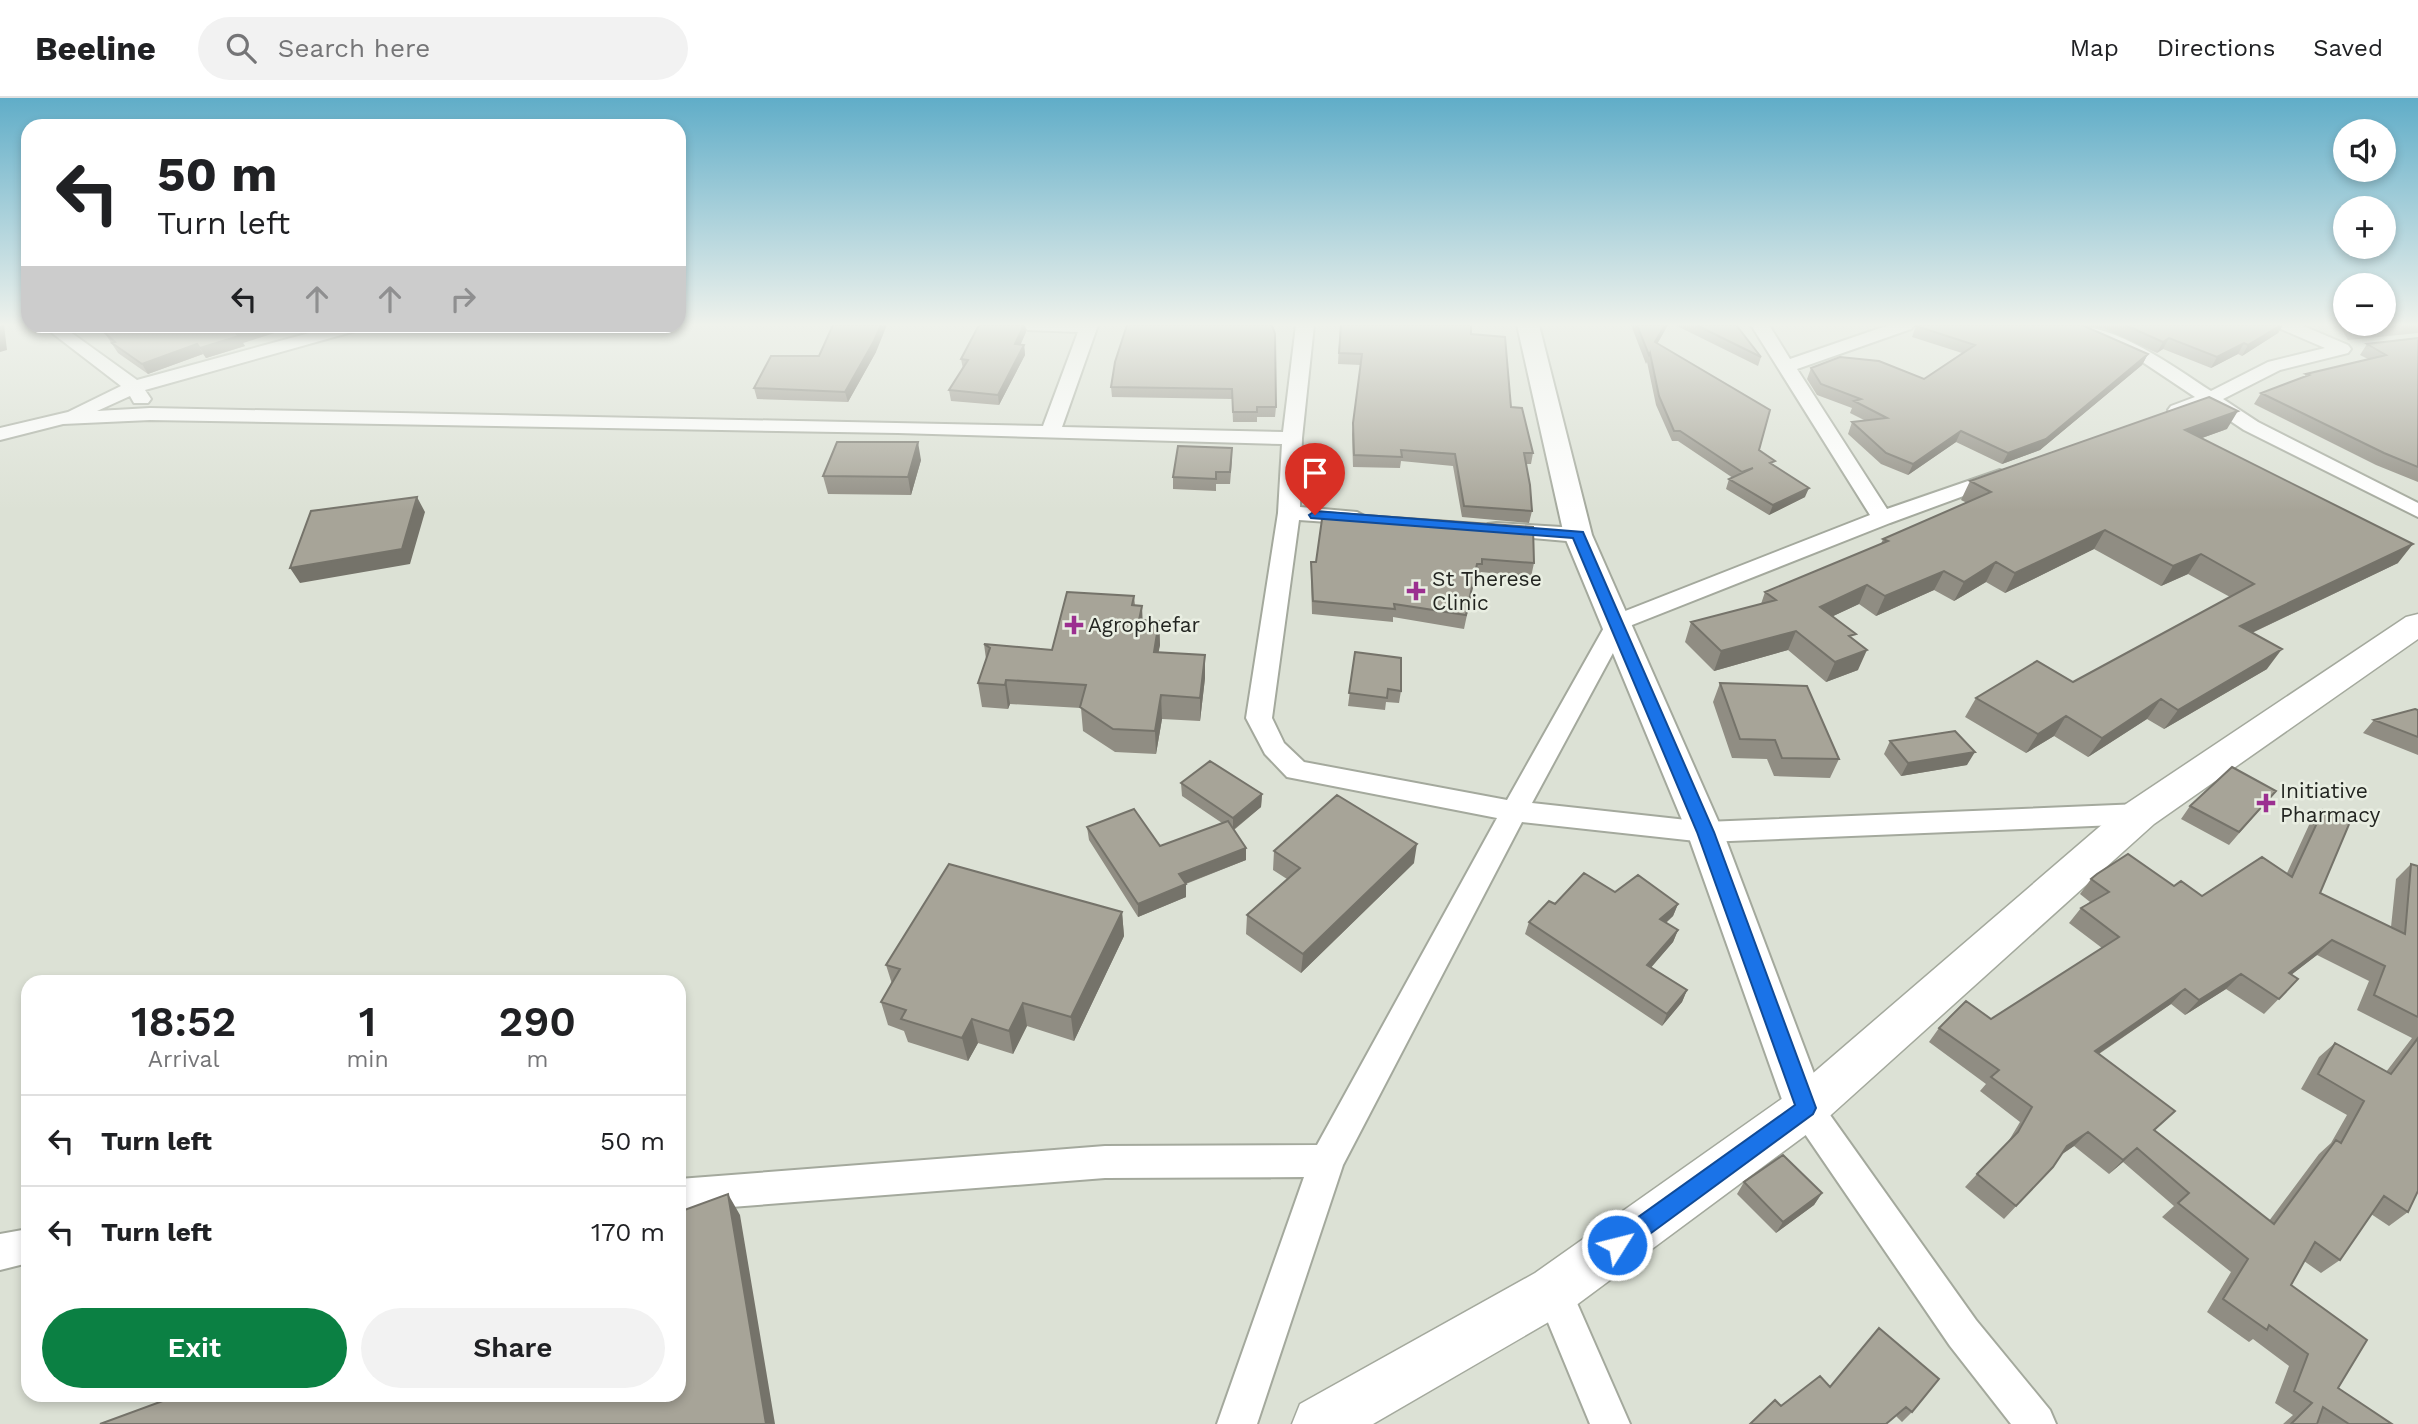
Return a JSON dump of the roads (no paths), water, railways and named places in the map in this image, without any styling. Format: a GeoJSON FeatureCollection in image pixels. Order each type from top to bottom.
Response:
{"type":"FeatureCollection","features":[{"type":"Feature","properties":{"kind":"main road"},"geometry":{"type":"LineString","coordinates":[[1320,1424],[1553,1291],[1806,1108],[2140,814],[2418,624]]}},
{"type":"Feature","properties":{"kind":"street"},"geometry":{"type":"LineString","coordinates":[[0,434],[63,418],[134,387],[150,414]]}},
{"type":"Feature","properties":{"kind":"street"},"geometry":{"type":"LineString","coordinates":[[1050,433],[1066,387]]}},
{"type":"Feature","properties":{"kind":"street"},"geometry":{"type":"LineString","coordinates":[[1298,387],[1292,438],[1289,513],[1259,718],[1274,748],[1296,770],[1514,811],[1705,832],[2140,814]]}},
{"type":"Feature","properties":{"kind":"street"},"geometry":{"type":"LineString","coordinates":[[1543,387],[1578,535],[1618,622],[1705,832],[1806,1108],[1963,1333],[2036,1424]]}},
{"type":"Feature","properties":{"kind":"street"},"geometry":{"type":"LineString","coordinates":[[1800,387],[1882,518]]}},
{"type":"Feature","properties":{"kind":"street"},"geometry":{"type":"LineString","coordinates":[[2194,387],[2263,433],[2418,511]]}},
{"type":"Feature","properties":{"kind":"street"},"geometry":{"type":"LineString","coordinates":[[2160,417],[2233,387]]}},
{"type":"Feature","properties":{"kind":"street"},"geometry":{"type":"LineString","coordinates":[[63,418],[150,414],[898,427],[1292,438]]}},
{"type":"Feature","properties":{"kind":"street"},"geometry":{"type":"LineString","coordinates":[[1237,1424],[1327,1161],[1618,622],[1882,518],[2021,468]]}},
{"type":"Feature","properties":{"kind":"street"},"geometry":{"type":"LineString","coordinates":[[1289,513],[1372,520]]}},
{"type":"Feature","properties":{"kind":"street"},"geometry":{"type":"LineString","coordinates":[[1468,527],[1578,535]]}},
{"type":"Feature","properties":{"kind":"street"},"geometry":{"type":"LineString","coordinates":[[686,1194],[1105,1162],[1327,1161]]}},
{"type":"Feature","properties":{"kind":"street"},"geometry":{"type":"LineString","coordinates":[[0,1252],[21,1248]]}},
{"type":"Feature","properties":{"kind":"street"},"geometry":{"type":"LineString","coordinates":[[1553,1291],[1610,1424]]}},
{"type":"Feature","properties":{"kind":"place","name":"St Therese Clinic"},"geometry":{"type":"Point","coordinates":[1416,591]}},
{"type":"Feature","properties":{"kind":"place","name":"Agrophefar"},"geometry":{"type":"Point","coordinates":[1074,625]}},
{"type":"Feature","properties":{"kind":"place","name":"Initiative Pharmacy"},"geometry":{"type":"Point","coordinates":[2266,803]}}]}
